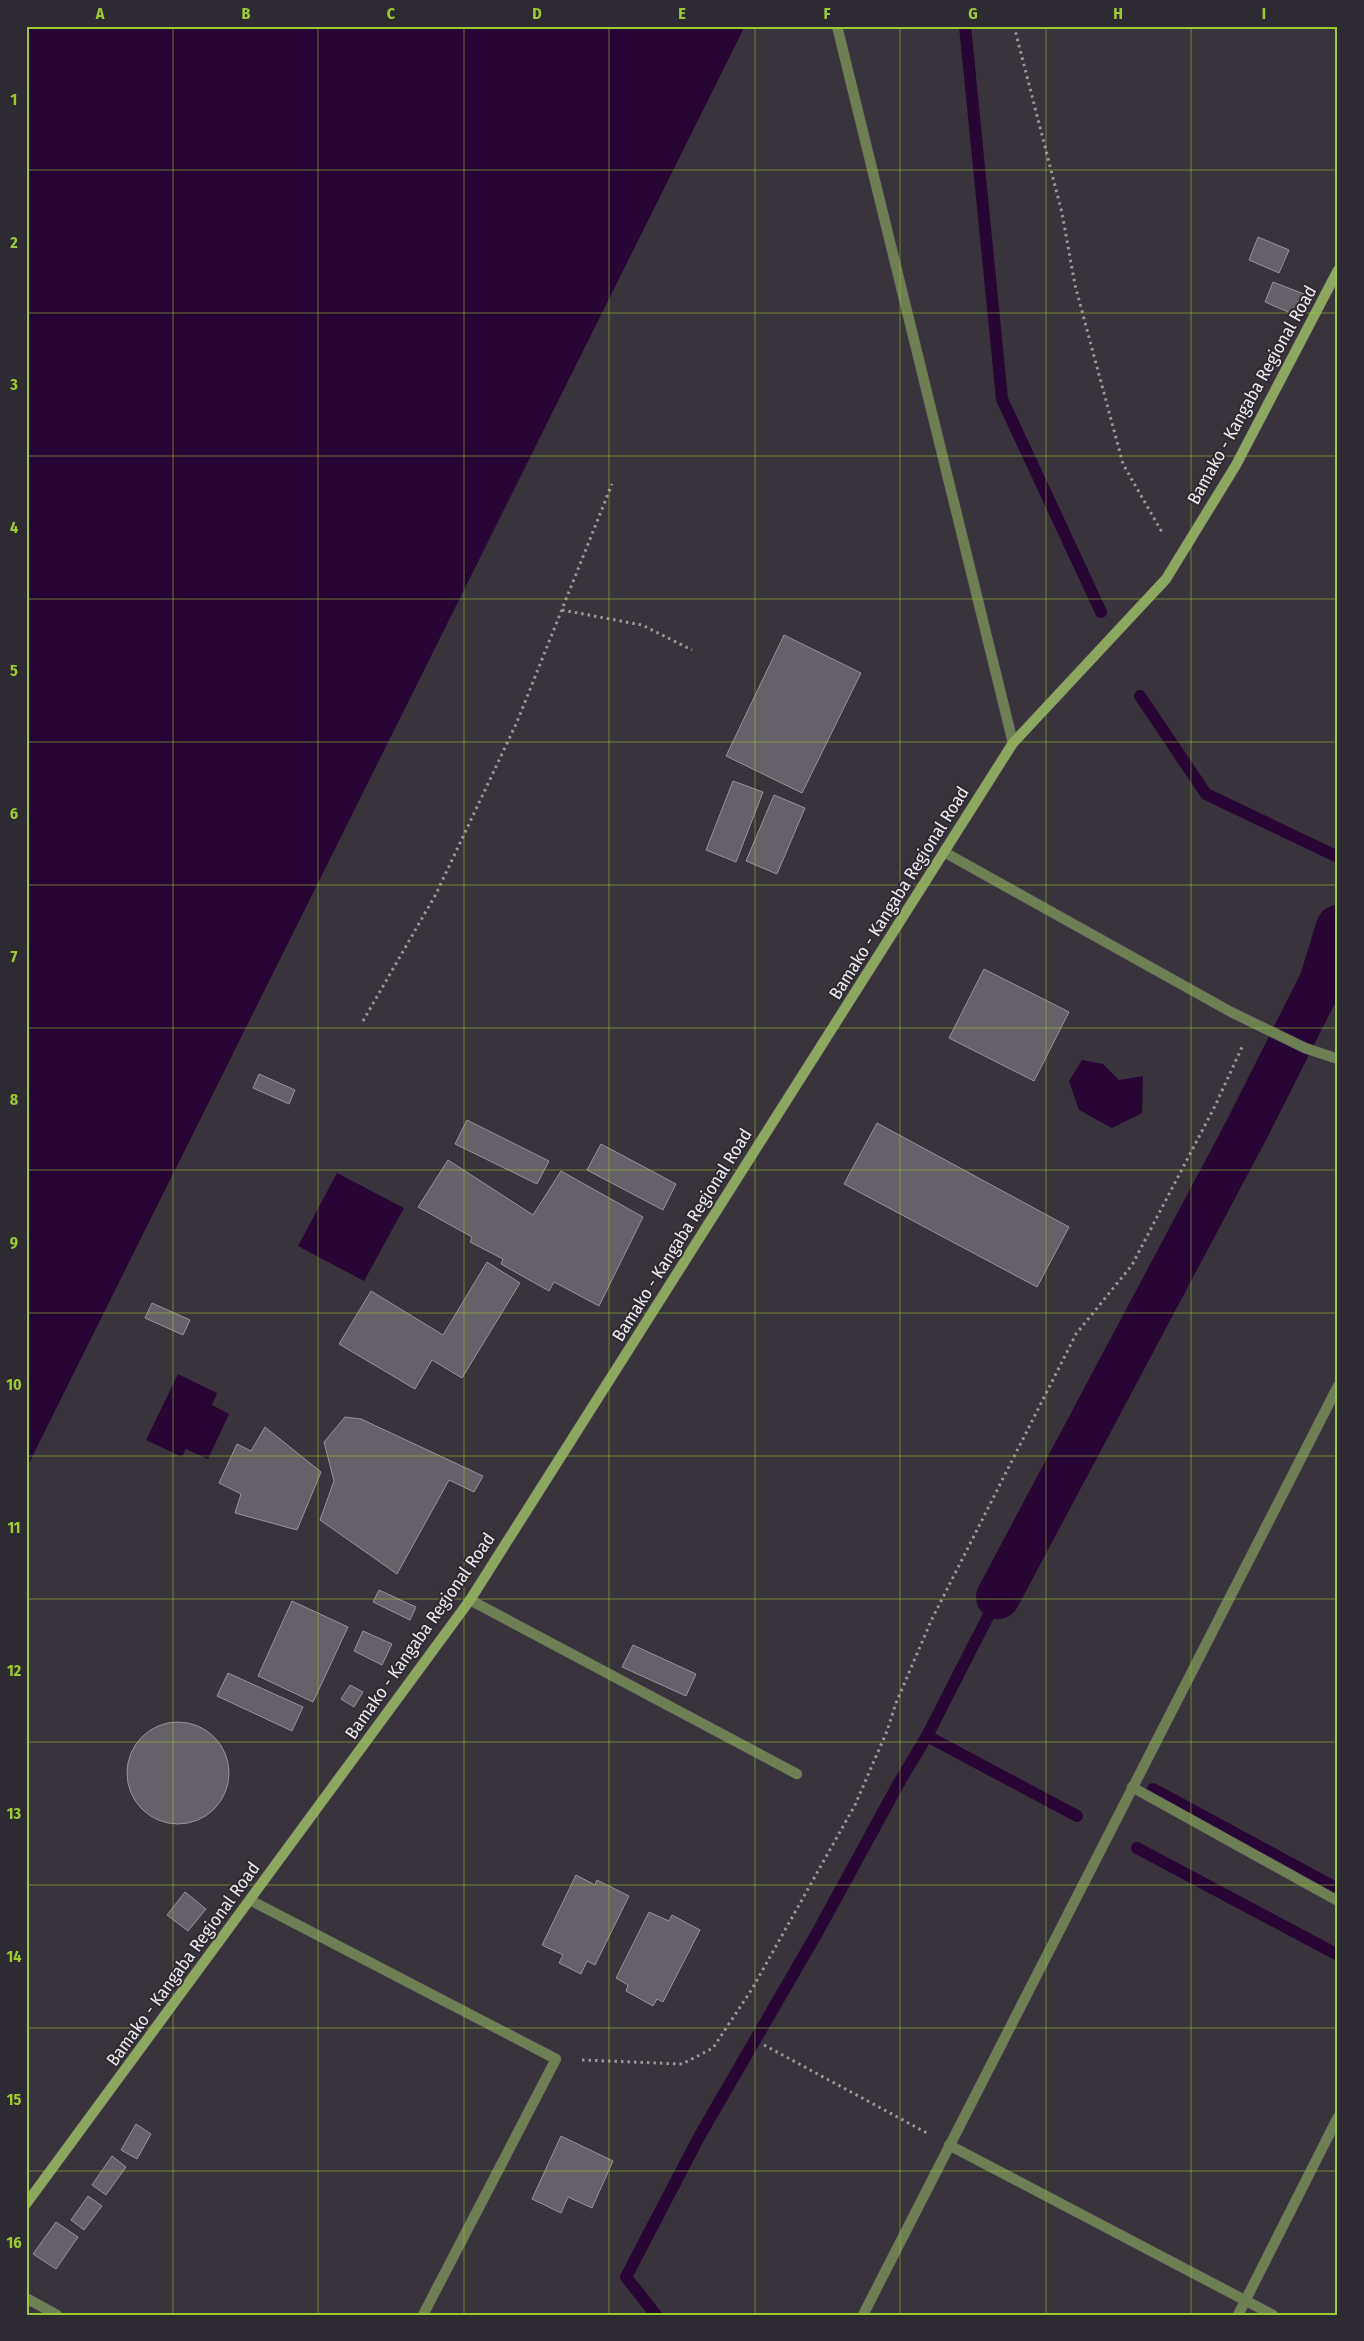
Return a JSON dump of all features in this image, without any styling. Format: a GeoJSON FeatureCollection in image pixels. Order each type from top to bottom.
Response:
{"type":"FeatureCollection","features":[{"type":"Feature","properties":{"kind":"street"},"geometry":{"type":"LineString","coordinates":[[837,26],[1013,743]]}},
{"type":"Feature","properties":{"kind":"street","name":"Bamako - Kangaba Regional Road"},"geometry":{"type":"LineString","coordinates":[[26,2204],[470,1600],[1013,743],[1166,578],[1236,465],[1338,270]]}},
{"type":"Feature","properties":{"kind":"street"},"geometry":{"type":"LineString","coordinates":[[944,852],[1253,1024],[1305,1048],[1338,1059]]}},
{"type":"Feature","properties":{"kind":"street"},"geometry":{"type":"LineString","coordinates":[[863,2315],[1338,1386]]}},
{"type":"Feature","properties":{"kind":"street"},"geometry":{"type":"LineString","coordinates":[[470,1600],[797,1774]]}},
{"type":"Feature","properties":{"kind":"street"},"geometry":{"type":"LineString","coordinates":[[1132,1787],[1338,1901]]}},
{"type":"Feature","properties":{"kind":"street"},"geometry":{"type":"LineString","coordinates":[[250,1900],[556,2059],[423,2315]]}},
{"type":"Feature","properties":{"kind":"street"},"geometry":{"type":"LineString","coordinates":[[1238,2315],[1338,2118]]}},
{"type":"Feature","properties":{"kind":"street"},"geometry":{"type":"LineString","coordinates":[[949,2146],[1273,2315]]}},
{"type":"Feature","properties":{"kind":"street"},"geometry":{"type":"LineString","coordinates":[[26,2298],[57,2315]]}},
{"type":"Feature","properties":{"kind":"path"},"geometry":{"type":"LineString","coordinates":[[1014,26],[1062,213],[1075,285],[1122,464],[1163,535],[1166,578]]}},
{"type":"Feature","properties":{"kind":"path"},"geometry":{"type":"LineString","coordinates":[[364,1021],[440,886],[517,722],[612,484]]}},
{"type":"Feature","properties":{"kind":"path"},"geometry":{"type":"LineString","coordinates":[[562,610],[642,625],[692,650]]}},
{"type":"Feature","properties":{"kind":"path"},"geometry":{"type":"LineString","coordinates":[[556,2059],[682,2064],[713,2048],[752,1989],[855,1805],[887,1731],[896,1702],[930,1621],[1076,1334],[1132,1265],[1215,1106],[1253,1024]]}},
{"type":"Feature","properties":{"kind":"path"},"geometry":{"type":"LineString","coordinates":[[764,2045],[949,2146]]}},
{"type":"Feature","properties":{"kind":"shaded area"},"geometry":{"type":"Polygon","coordinates":[[[26,26],[745,26],[26,1469],[26,26]]]}},
{"type":"Feature","properties":{"kind":"shaded area"},"geometry":{"type":"Polygon","coordinates":[[[1082,1060],[1103,1064],[1119,1080],[1143,1076],[1142,1113],[1112,1128],[1079,1110],[1069,1081],[1082,1060]]]}},
{"type":"Feature","properties":{"kind":"shaded area"},"geometry":{"type":"Polygon","coordinates":[[[337,1173],[404,1208],[364,1281],[298,1246],[337,1173]]]}},
{"type":"Feature","properties":{"kind":"shaded area"},"geometry":{"type":"Polygon","coordinates":[[[178,1374],[217,1393],[212,1405],[229,1414],[208,1459],[186,1449],[182,1457],[146,1440],[178,1374]]]}},
{"type":"Feature","properties":{"kind":"building"},"geometry":{"type":"Polygon","coordinates":[[[1258,237],[1289,250],[1279,273],[1249,260],[1258,237]]]}},
{"type":"Feature","properties":{"kind":"building"},"geometry":{"type":"Polygon","coordinates":[[[1273,282],[1304,294],[1295,315],[1265,302],[1273,282]]]}},
{"type":"Feature","properties":{"kind":"building"},"geometry":{"type":"Polygon","coordinates":[[[784,635],[861,673],[802,793],[726,756],[784,635]]]}},
{"type":"Feature","properties":{"kind":"building"},"geometry":{"type":"Polygon","coordinates":[[[733,781],[763,792],[736,862],[706,850],[733,781]]]}},
{"type":"Feature","properties":{"kind":"building"},"geometry":{"type":"Polygon","coordinates":[[[774,795],[805,808],[777,874],[746,861],[774,795]]]}},
{"type":"Feature","properties":{"kind":"building"},"geometry":{"type":"Polygon","coordinates":[[[984,969],[1069,1012],[1034,1081],[949,1038],[984,969]]]}},
{"type":"Feature","properties":{"kind":"building"},"geometry":{"type":"Polygon","coordinates":[[[259,1074],[295,1090],[289,1104],[253,1088],[259,1074]]]}},
{"type":"Feature","properties":{"kind":"building"},"geometry":{"type":"Polygon","coordinates":[[[467,1120],[549,1161],[537,1184],[455,1144],[467,1120]]]}},
{"type":"Feature","properties":{"kind":"building"},"geometry":{"type":"Polygon","coordinates":[[[877,1123],[1069,1227],[1037,1287],[844,1184],[877,1123]]]}},
{"type":"Feature","properties":{"kind":"building"},"geometry":{"type":"Polygon","coordinates":[[[601,1144],[676,1184],[663,1210],[587,1170],[601,1144]]]}},
{"type":"Feature","properties":{"kind":"building"},"geometry":{"type":"Polygon","coordinates":[[[448,1160],[533,1215],[561,1171],[643,1217],[599,1306],[554,1282],[549,1291],[501,1264],[503,1259],[470,1242],[472,1237],[418,1207],[448,1160]]]}},
{"type":"Feature","properties":{"kind":"building"},"geometry":{"type":"Polygon","coordinates":[[[487,1262],[520,1283],[462,1378],[432,1360],[415,1389],[339,1344],[371,1291],[443,1335],[487,1262]]]}},
{"type":"Feature","properties":{"kind":"building"},"geometry":{"type":"Polygon","coordinates":[[[152,1303],[190,1320],[183,1335],[145,1318],[152,1303]]]}},
{"type":"Feature","properties":{"kind":"building"},"geometry":{"type":"Polygon","coordinates":[[[345,1417],[361,1419],[483,1476],[474,1492],[449,1480],[397,1574],[320,1520],[334,1481],[324,1442],[345,1417]]]}},
{"type":"Feature","properties":{"kind":"building"},"geometry":{"type":"Polygon","coordinates":[[[265,1427],[321,1472],[297,1530],[235,1513],[241,1494],[219,1483],[237,1444],[251,1451],[265,1427]]]}},
{"type":"Feature","properties":{"kind":"building"},"geometry":{"type":"Polygon","coordinates":[[[379,1590],[416,1607],[410,1620],[373,1602],[379,1590]]]}},
{"type":"Feature","properties":{"kind":"building"},"geometry":{"type":"Polygon","coordinates":[[[292,1601],[348,1627],[313,1702],[258,1676],[292,1601]]]}},
{"type":"Feature","properties":{"kind":"building"},"geometry":{"type":"Polygon","coordinates":[[[363,1631],[392,1644],[382,1665],[354,1651],[363,1631]]]}},
{"type":"Feature","properties":{"kind":"building"},"geometry":{"type":"Polygon","coordinates":[[[633,1645],[696,1674],[686,1696],[622,1667],[633,1645]]]}},
{"type":"Feature","properties":{"kind":"building"},"geometry":{"type":"Polygon","coordinates":[[[228,1673],[303,1707],[292,1731],[217,1696],[228,1673]]]}},
{"type":"Feature","properties":{"kind":"building"},"geometry":{"type":"Polygon","coordinates":[[[350,1685],[363,1692],[354,1707],[341,1699],[350,1685]]]}},
{"type":"Feature","properties":{"kind":"building"},"geometry":{"type":"Polygon","coordinates":[[[178,1722],[198,1726],[214,1737],[225,1753],[229,1773],[225,1793],[214,1809],[198,1820],[178,1824],[158,1820],[142,1809],[131,1793],[127,1773],[131,1753],[142,1737],[158,1726],[178,1722]]]}},
{"type":"Feature","properties":{"kind":"building"},"geometry":{"type":"Polygon","coordinates":[[[576,1875],[595,1885],[597,1880],[629,1896],[595,1965],[587,1961],[581,1974],[559,1963],[563,1955],[542,1945],[576,1875]]]}},
{"type":"Feature","properties":{"kind":"building"},"geometry":{"type":"Polygon","coordinates":[[[185,1892],[206,1909],[188,1931],[167,1915],[185,1892]]]}},
{"type":"Feature","properties":{"kind":"building"},"geometry":{"type":"Polygon","coordinates":[[[649,1912],[669,1921],[672,1915],[700,1930],[663,2002],[657,1999],[653,2006],[626,1991],[628,1985],[616,1978],[649,1912]]]}},
{"type":"Feature","properties":{"kind":"building"},"geometry":{"type":"Polygon","coordinates":[[[136,2124],[151,2134],[137,2159],[121,2150],[136,2124]]]}},
{"type":"Feature","properties":{"kind":"building"},"geometry":{"type":"Polygon","coordinates":[[[561,2136],[613,2161],[592,2208],[568,2197],[561,2213],[532,2199],[561,2136]]]}},
{"type":"Feature","properties":{"kind":"building"},"geometry":{"type":"Polygon","coordinates":[[[112,2156],[126,2167],[106,2195],[92,2185],[112,2156]]]}},
{"type":"Feature","properties":{"kind":"building"},"geometry":{"type":"Polygon","coordinates":[[[88,2196],[102,2206],[84,2230],[71,2220],[88,2196]]]}},
{"type":"Feature","properties":{"kind":"building"},"geometry":{"type":"Polygon","coordinates":[[[56,2222],[78,2237],[56,2269],[33,2254],[56,2222]]]}},
{"type":"Feature","properties":{"kind":"waterway"},"geometry":{"type":"LineString","coordinates":[[965,26],[1002,399],[1101,612]]}},
{"type":"Feature","properties":{"kind":"waterway"},"geometry":{"type":"LineString","coordinates":[[1140,696],[1206,794],[1338,857]]}},
{"type":"Feature","properties":{"kind":"waterway"},"geometry":{"type":"LineString","coordinates":[[998,1597],[1247,1129],[1321,982],[1338,927]]}},
{"type":"Feature","properties":{"kind":"waterway"},"geometry":{"type":"LineString","coordinates":[[656,2315],[626,2277],[699,2137],[817,1933],[900,1781],[927,1736],[998,1597]]}},
{"type":"Feature","properties":{"kind":"waterway"},"geometry":{"type":"LineString","coordinates":[[927,1736],[1077,1816]]}},
{"type":"Feature","properties":{"kind":"waterway"},"geometry":{"type":"LineString","coordinates":[[1153,1789],[1338,1889]]}},
{"type":"Feature","properties":{"kind":"waterway"},"geometry":{"type":"LineString","coordinates":[[1137,1848],[1338,1955]]}}]}
